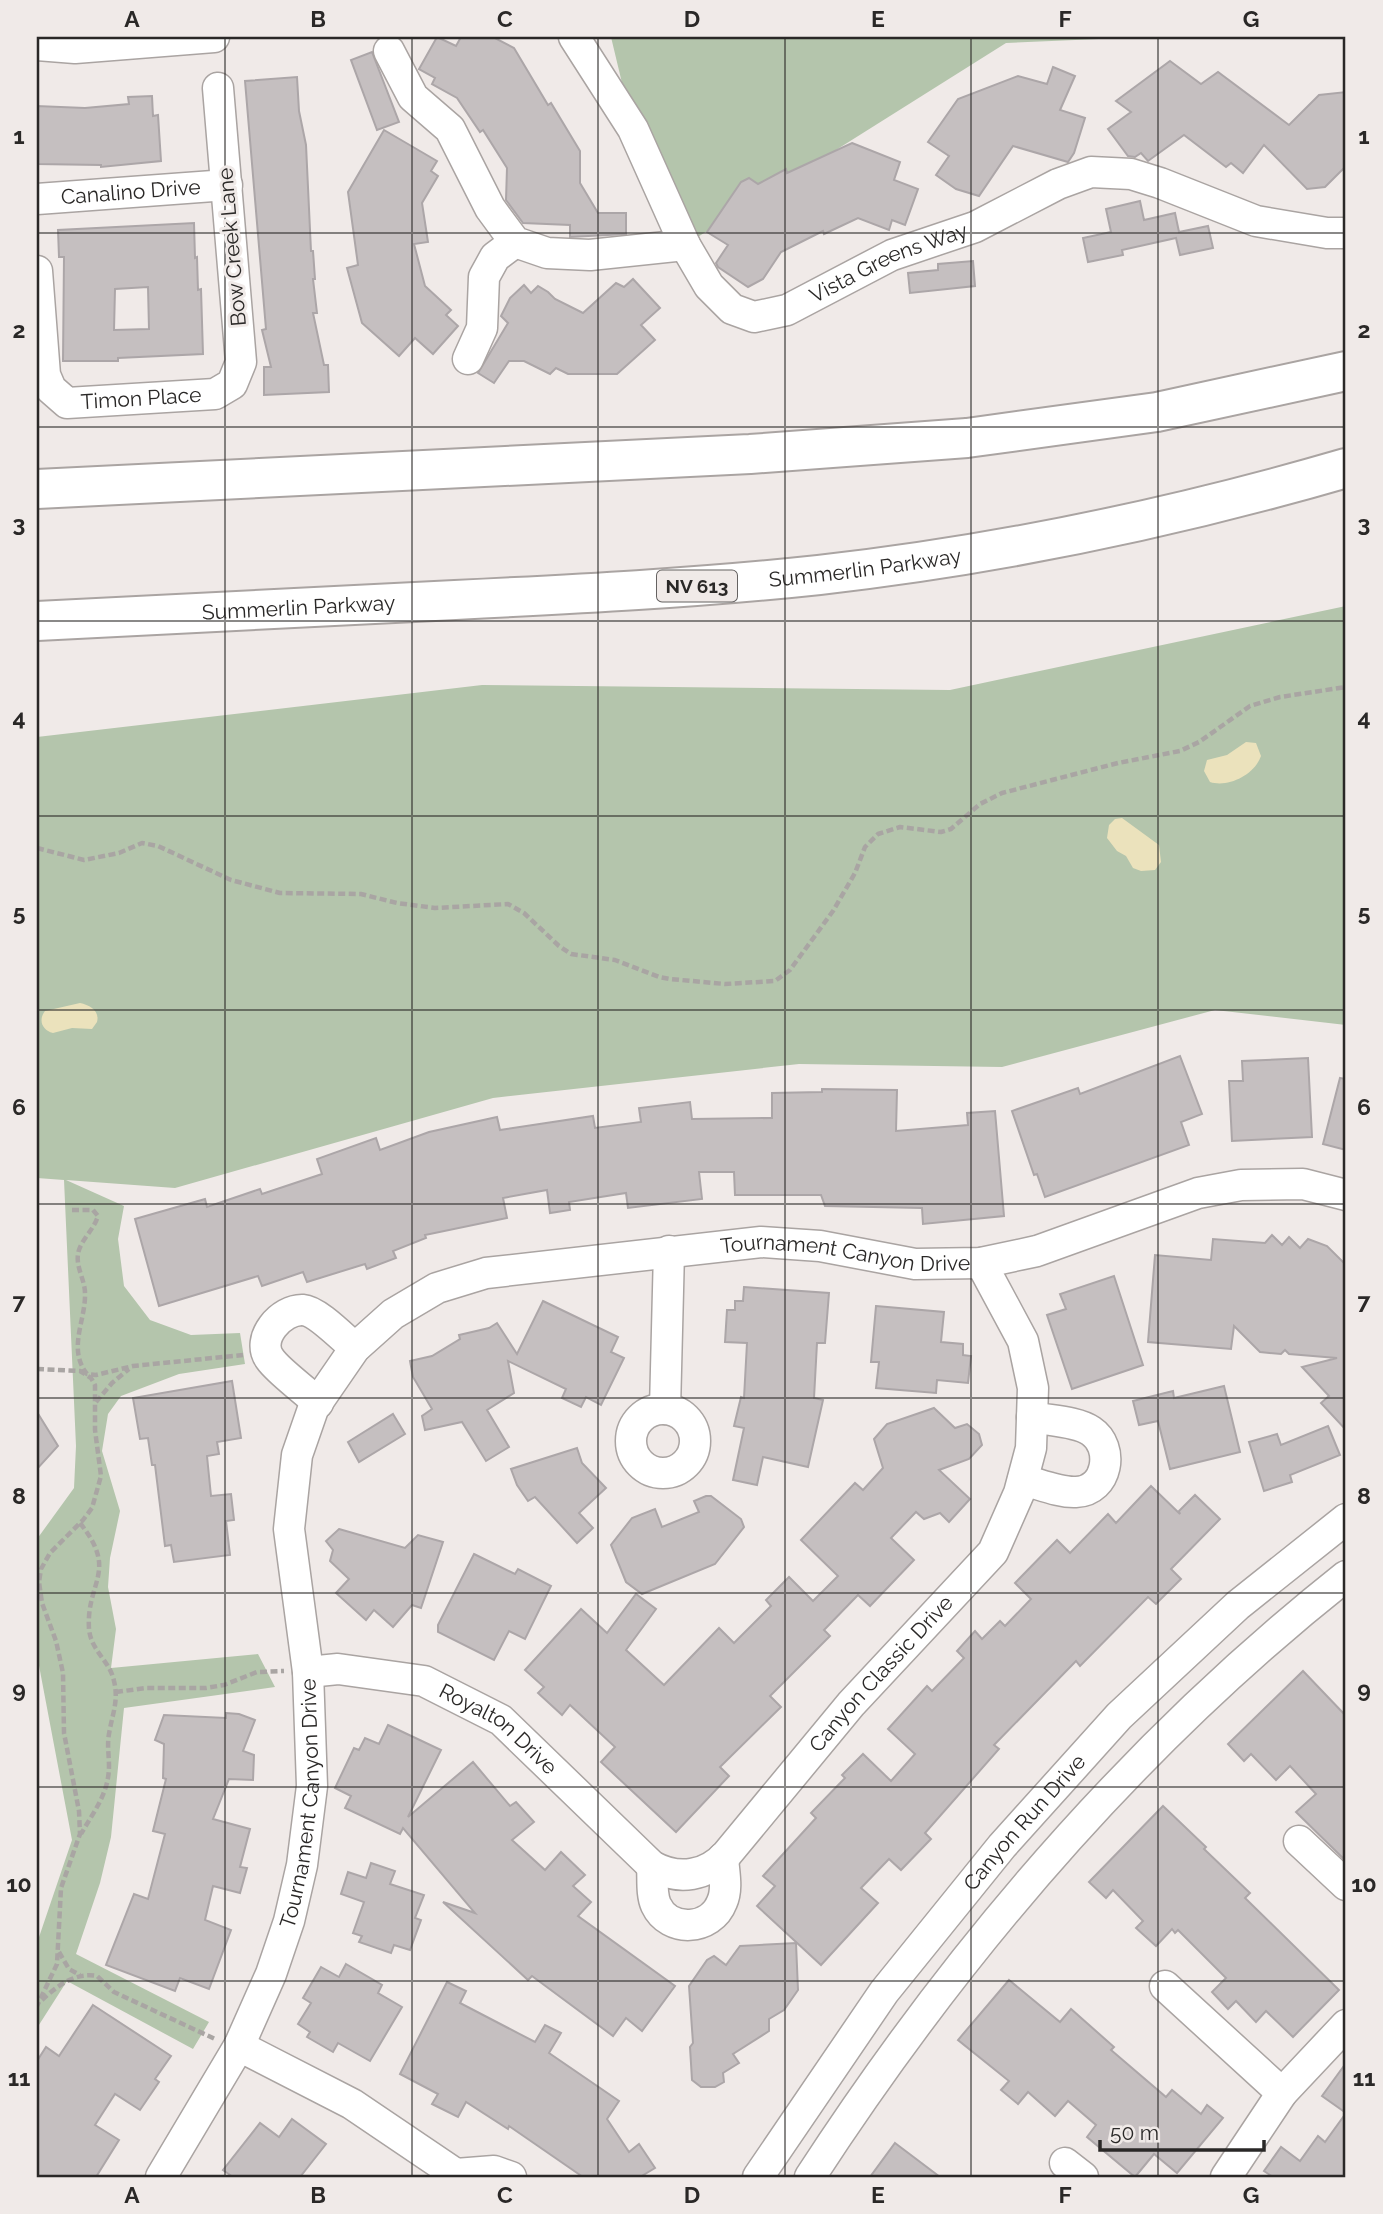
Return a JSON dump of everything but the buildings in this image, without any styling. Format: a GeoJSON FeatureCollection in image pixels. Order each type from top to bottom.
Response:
{"type":"FeatureCollection","features":[{"type":"Feature","properties":{"kind":"highway"},"geometry":{"type":"LineString","coordinates":[[37,489],[750,454],[967,438],[1157,412],[1346,371]]}},
{"type":"Feature","properties":{"kind":"highway","name":"Summerlin Parkway"},"geometry":{"type":"LineString","coordinates":[[37,621],[674,589],[820,575],[987,551],[1075,535],[1153,518],[1346,468]]}},
{"type":"Feature","properties":{"kind":"street"},"geometry":{"type":"LineString","coordinates":[[37,45],[75,48],[214,37]]}},
{"type":"Feature","properties":{"kind":"street","name":"Vista Greens Way"},"geometry":{"type":"LineString","coordinates":[[574,37],[633,129],[685,245],[709,286],[732,309],[754,317],[787,310],[892,255],[975,227],[1058,184],[1091,172],[1131,174],[1256,221],[1327,233],[1346,233]]}},
{"type":"Feature","properties":{"kind":"street"},"geometry":{"type":"LineString","coordinates":[[390,51],[413,97],[450,129],[490,208],[515,242],[547,254],[590,255],[685,245]]}},
{"type":"Feature","properties":{"kind":"street","name":"Bow Creek Lane"},"geometry":{"type":"LineString","coordinates":[[215,394],[232,384],[241,362],[218,88]]}},
{"type":"Feature","properties":{"kind":"street","name":"Canalino Drive"},"geometry":{"type":"LineString","coordinates":[[37,199],[227,185]]}},
{"type":"Feature","properties":{"kind":"street"},"geometry":{"type":"LineString","coordinates":[[468,359],[482,328],[484,277],[495,257],[515,242]]}},
{"type":"Feature","properties":{"kind":"street","name":"Timon Place"},"geometry":{"type":"LineString","coordinates":[[37,271],[45,375],[51,389],[67,402],[215,394]]}},
{"type":"Feature","properties":{"kind":"street","name":"Tournament Canyon Drive"},"geometry":{"type":"LineString","coordinates":[[161,2177],[239,2046],[271,1974],[289,1921],[302,1865],[312,1786],[309,1672],[289,1529],[297,1455],[313,1409],[355,1348],[393,1314],[437,1289],[486,1273],[761,1242],[820,1246],[915,1264],[981,1263],[1037,1251],[1198,1194],[1241,1185],[1303,1184],[1346,1195]]}},
{"type":"Feature","properties":{"kind":"street"},"geometry":{"type":"LineString","coordinates":[[665,1409],[669,1251]]}},
{"type":"Feature","properties":{"kind":"street","name":"Canyon Classic Drive"},"geometry":{"type":"LineString","coordinates":[[689,1875],[708,1870],[723,1858],[851,1704],[993,1552],[1023,1480],[1031,1448],[1033,1388],[1023,1341],[981,1263]]}},
{"type":"Feature","properties":{"kind":"street"},"geometry":{"type":"LineString","coordinates":[[318,1403],[270,1359],[266,1342],[275,1323],[293,1311],[305,1310],[355,1348]]}},
{"type":"Feature","properties":{"kind":"street"},"geometry":{"type":"LineString","coordinates":[[1023,1480],[1073,1492],[1081,1491],[1097,1481],[1106,1464],[1103,1444],[1090,1430],[1032,1418]]}},
{"type":"Feature","properties":{"kind":"street","name":"Canyon Run Drive"},"geometry":{"type":"LineString","coordinates":[[758,2177],[884,1992],[1002,1846],[1119,1716],[1238,1605],[1346,1518]]}},
{"type":"Feature","properties":{"kind":"street","name":"Canyon Run Drive"},"geometry":{"type":"LineString","coordinates":[[810,2177],[925,2010],[1037,1874],[1164,1737],[1286,1625],[1346,1576]]}},
{"type":"Feature","properties":{"kind":"street","name":"Royalton Drive"},"geometry":{"type":"LineString","coordinates":[[309,1672],[338,1669],[424,1681],[501,1720],[652,1866],[670,1874],[689,1875]]}},
{"type":"Feature","properties":{"kind":"street"},"geometry":{"type":"LineString","coordinates":[[1299,1841],[1346,1885]]}},
{"type":"Feature","properties":{"kind":"street"},"geometry":{"type":"LineString","coordinates":[[652,1866],[657,1907],[673,1922],[691,1925],[707,1920],[722,1904],[725,1891],[723,1858]]}},
{"type":"Feature","properties":{"kind":"street"},"geometry":{"type":"LineString","coordinates":[[1166,1986],[1282,2092]]}},
{"type":"Feature","properties":{"kind":"street"},"geometry":{"type":"LineString","coordinates":[[1226,2177],[1282,2092],[1346,2025]]}},
{"type":"Feature","properties":{"kind":"street"},"geometry":{"type":"LineString","coordinates":[[239,2046],[352,2104],[458,2176],[494,2171],[511,2177]]}},
{"type":"Feature","properties":{"kind":"path"},"geometry":{"type":"LineString","coordinates":[[37,848],[84,860],[119,853],[142,843],[158,846],[231,880],[280,893],[361,894],[397,903],[435,908],[508,904],[524,913],[571,954],[615,960],[659,977],[693,982],[725,984],[775,981],[790,970],[833,912],[855,873],[865,847],[878,834],[900,827],[941,832],[951,829],[980,804],[1002,793],[1118,763],[1180,751],[1199,742],[1250,706],[1280,697],[1346,687]]}},
{"type":"Feature","properties":{"kind":"path"},"geometry":{"type":"LineString","coordinates":[[72,1210],[93,1210],[99,1216],[77,1258],[85,1292],[78,1335],[78,1356],[81,1367],[95,1385],[94,1430],[101,1476],[92,1508],[50,1553],[41,1569],[39,1582],[42,1603],[56,1641],[63,1673],[64,1733],[79,1811],[80,1834]]}},
{"type":"Feature","properties":{"kind":"path"},"geometry":{"type":"LineString","coordinates":[[37,1369],[80,1371],[96,1375],[133,1366],[267,1352]]}},
{"type":"Feature","properties":{"kind":"path"},"geometry":{"type":"LineString","coordinates":[[96,1402],[112,1383],[133,1366]]}},
{"type":"Feature","properties":{"kind":"path"},"geometry":{"type":"LineString","coordinates":[[38,2005],[57,1964],[61,1888],[80,1834],[104,1797],[108,1782],[108,1737],[116,1707],[111,1670],[91,1641],[89,1623],[100,1559],[94,1541],[80,1523]]}},
{"type":"Feature","properties":{"kind":"path"},"geometry":{"type":"LineString","coordinates":[[116,1692],[146,1688],[206,1688],[224,1685],[257,1672],[309,1672]]}},
{"type":"Feature","properties":{"kind":"path"},"geometry":{"type":"LineString","coordinates":[[58,1946],[64,1963],[74,1974],[97,1976],[114,1992],[206,2036],[239,2046]]}},
{"type":"Feature","properties":{"kind":"path"},"geometry":{"type":"LineString","coordinates":[[38,2005],[67,1980],[81,1976]]}},
{"type":"Feature","properties":{"kind":"green space"},"geometry":{"type":"Polygon","coordinates":[[[611,37],[1146,37],[1006,43],[685,245],[633,129],[611,37]]]}},
{"type":"Feature","properties":{"kind":"green space"},"geometry":{"type":"Polygon","coordinates":[[[1346,606],[1346,1025],[1215,1010],[1002,1067],[799,1064],[493,1098],[175,1188],[66,1180],[124,1206],[118,1239],[124,1286],[150,1320],[191,1335],[240,1333],[245,1364],[179,1374],[121,1396],[108,1414],[102,1451],[120,1511],[110,1558],[108,1587],[116,1629],[111,1668],[258,1654],[275,1687],[124,1708],[111,1837],[100,1883],[76,1954],[209,2022],[193,2049],[67,1981],[37,2028],[37,1943],[72,1840],[37,1655],[37,1539],[74,1488],[76,1446],[64,1180],[37,1178],[37,737],[482,685],[950,690],[1346,606]]]}},
{"type":"Feature","properties":{"kind":"sand"},"geometry":{"type":"Polygon","coordinates":[[[1246,742],[1256,743],[1261,756],[1258,763],[1247,774],[1233,781],[1210,782],[1204,771],[1207,760],[1227,755],[1246,742]]]}},
{"type":"Feature","properties":{"kind":"sand"},"geometry":{"type":"Polygon","coordinates":[[[1122,818],[1159,845],[1161,862],[1155,870],[1141,871],[1133,868],[1126,856],[1117,851],[1107,838],[1109,825],[1115,819],[1122,818]]]}},
{"type":"Feature","properties":{"kind":"sand"},"geometry":{"type":"Polygon","coordinates":[[[80,1003],[96,1012],[98,1018],[92,1029],[72,1028],[53,1033],[44,1027],[42,1018],[45,1011],[80,1003]]]}}]}
